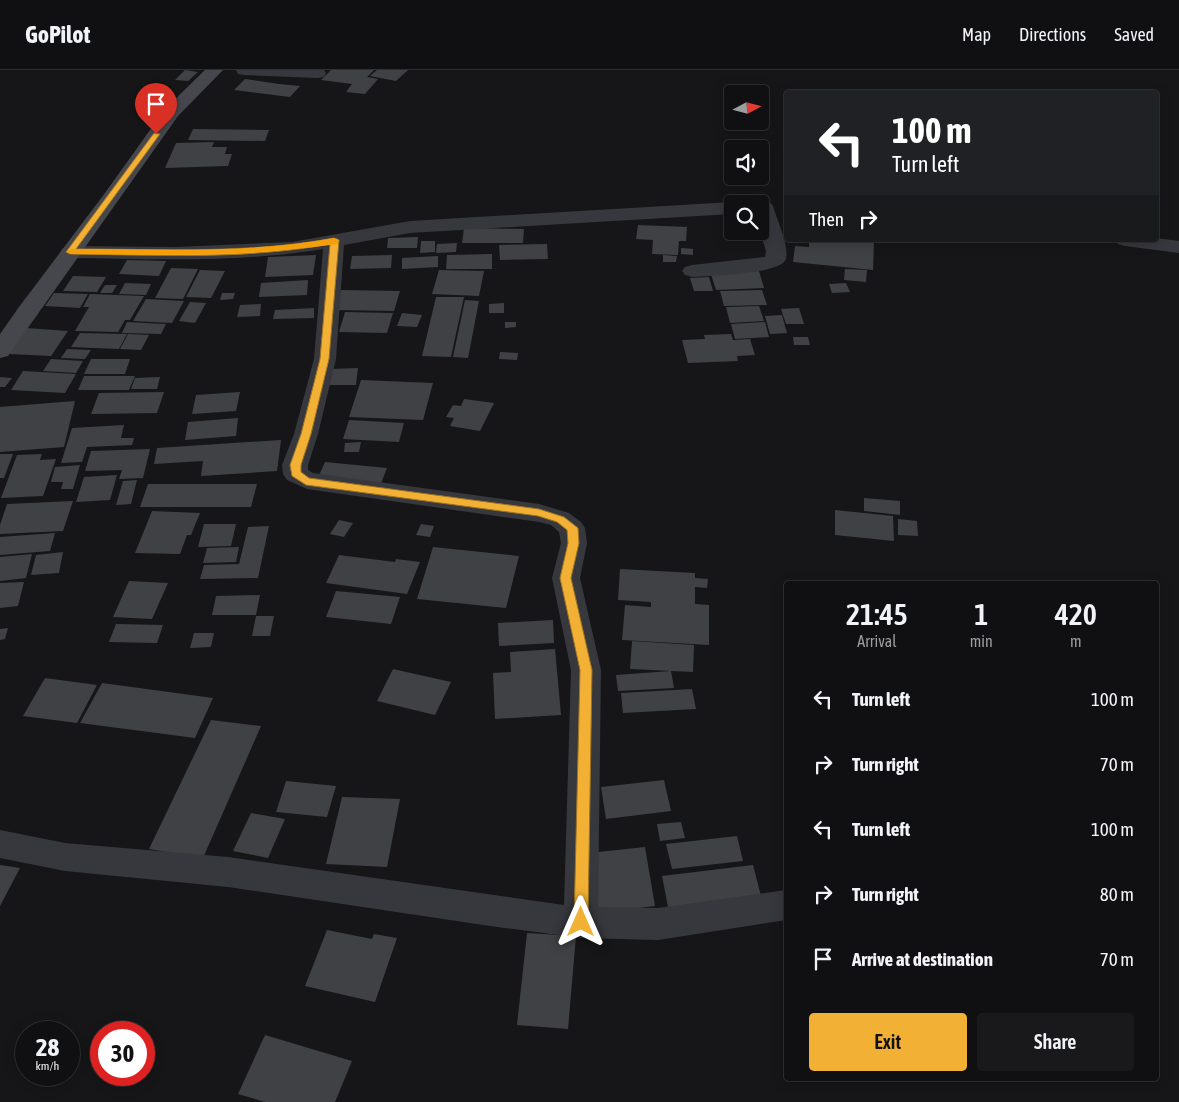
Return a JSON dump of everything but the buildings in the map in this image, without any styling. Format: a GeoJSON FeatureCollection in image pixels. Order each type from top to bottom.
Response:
{"type":"FeatureCollection","features":[{"type":"Feature","properties":{"kind":"street"},"geometry":{"type":"LineString","coordinates":[[0,352],[25,312],[182,100],[215,70]]}},
{"type":"Feature","properties":{"kind":"street"},"geometry":{"type":"LineString","coordinates":[[244,70],[318,73]]}},
{"type":"Feature","properties":{"kind":"street"},"geometry":{"type":"LineString","coordinates":[[70,252],[223,252],[292,248],[410,227],[724,208]]}},
{"type":"Feature","properties":{"kind":"street"},"geometry":{"type":"LineString","coordinates":[[692,271],[765,264],[775,261],[776,251],[769,216]]}},
{"type":"Feature","properties":{"kind":"street"},"geometry":{"type":"LineString","coordinates":[[334,240],[325,359],[306,434],[295,465],[296,474],[306,482],[539,513],[560,520],[572,528],[574,543],[566,578],[586,670],[581,922]]}},
{"type":"Feature","properties":{"kind":"street"},"geometry":{"type":"LineString","coordinates":[[1140,242],[1179,247]]}},
{"type":"Feature","properties":{"kind":"street"},"geometry":{"type":"LineString","coordinates":[[0,844],[65,857],[228,872],[490,911],[581,922],[658,924],[784,906]]}},
{"type":"Feature","properties":{"kind":"slow traffic"},"geometry":{"type":"LineString","coordinates":[[71,252],[223,252],[292,248],[334,240],[334,242]]}},
{"type":"Feature","properties":{"kind":"route"},"geometry":{"type":"LineString","coordinates":[[156,134],[70,252],[223,252],[292,248],[334,240],[334,267],[325,359],[306,434],[295,465],[296,474],[306,482],[539,513],[560,520],[572,528],[574,543],[566,578],[586,670],[581,922]]}}]}
